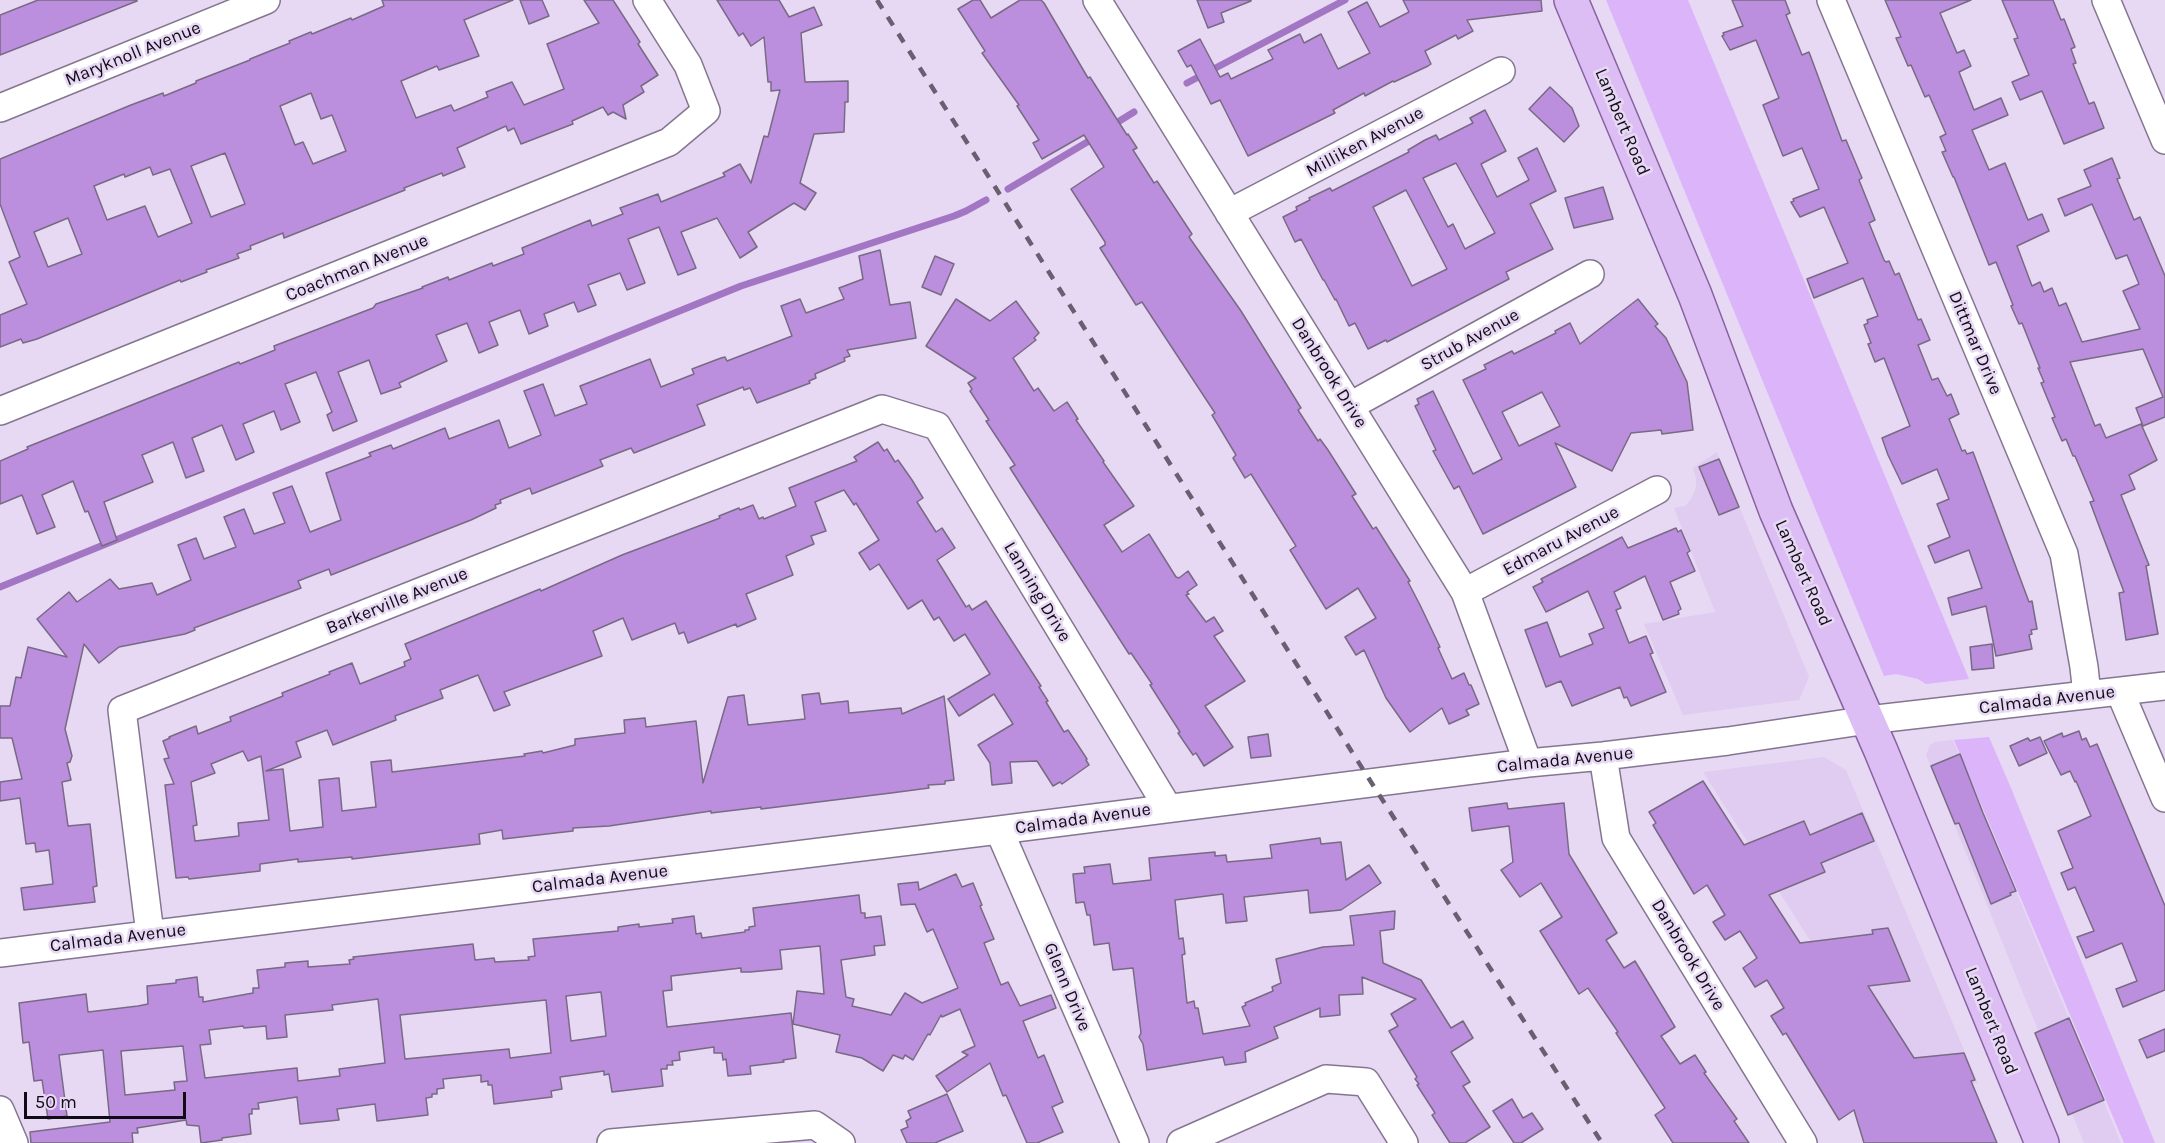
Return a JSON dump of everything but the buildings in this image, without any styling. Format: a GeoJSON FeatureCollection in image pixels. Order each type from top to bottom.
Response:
{"type":"FeatureCollection","features":[{"type":"Feature","properties":{"kind":"main road","name":"Lambert Road"},"geometry":{"type":"LineString","coordinates":[[1571,0],[1695,295],[1776,511],[1868,720],[2042,1143]]}},
{"type":"Feature","properties":{"kind":"street","name":"Maryknoll Avenue"},"geometry":{"type":"LineString","coordinates":[[0,108],[266,0]]}},
{"type":"Feature","properties":{"kind":"street","name":"Coachman Avenue"},"geometry":{"type":"LineString","coordinates":[[0,411],[669,142],[706,111],[688,65],[647,0]]}},
{"type":"Feature","properties":{"kind":"street","name":"Danbrook Drive"},"geometry":{"type":"LineString","coordinates":[[1097,0],[1465,592],[1528,763]]}},
{"type":"Feature","properties":{"kind":"street","name":"Dittmar Drive"},"geometry":{"type":"LineString","coordinates":[[1831,0],[2064,554],[2087,695]]}},
{"type":"Feature","properties":{"kind":"street"},"geometry":{"type":"LineString","coordinates":[[2106,0],[2165,140]]}},
{"type":"Feature","properties":{"kind":"street","name":"Milliken Avenue"},"geometry":{"type":"LineString","coordinates":[[1229,213],[1501,71]]}},
{"type":"Feature","properties":{"kind":"street","name":"Strub Avenue"},"geometry":{"type":"LineString","coordinates":[[1350,406],[1590,274]]}},
{"type":"Feature","properties":{"kind":"street","name":"Lanning Drive"},"geometry":{"type":"LineString","coordinates":[[882,409],[937,426],[1168,808]]}},
{"type":"Feature","properties":{"kind":"street","name":"Barkerville Avenue"},"geometry":{"type":"LineString","coordinates":[[150,934],[122,710],[882,409]]}},
{"type":"Feature","properties":{"kind":"street","name":"Edmaru Avenue"},"geometry":{"type":"LineString","coordinates":[[1465,592],[1656,490]]}},
{"type":"Feature","properties":{"kind":"street","name":"Calmada Avenue"},"geometry":{"type":"LineString","coordinates":[[0,953],[1528,763],[1728,741],[1868,720],[2165,686]]}},
{"type":"Feature","properties":{"kind":"street"},"geometry":{"type":"LineString","coordinates":[[2120,692],[2165,798]]}},
{"type":"Feature","properties":{"kind":"street","name":"Danbrook Drive"},"geometry":{"type":"LineString","coordinates":[[1604,756],[1616,838],[1803,1143]]}},
{"type":"Feature","properties":{"kind":"street","name":"Glenn Drive"},"geometry":{"type":"LineString","coordinates":[[999,830],[1135,1143]]}},
{"type":"Feature","properties":{"kind":"street"},"geometry":{"type":"LineString","coordinates":[[1180,1143],[1326,1079],[1366,1082],[1404,1143]]}},
{"type":"Feature","properties":{"kind":"street"},"geometry":{"type":"LineString","coordinates":[[0,1110],[14,1143]]}},
{"type":"Feature","properties":{"kind":"street"},"geometry":{"type":"LineString","coordinates":[[611,1143],[815,1125],[841,1143]]}},
{"type":"Feature","properties":{"kind":"shaded area"},"geometry":{"type":"Polygon","coordinates":[[[1606,0],[1688,0],[1969,679],[1926,684],[1918,679],[1896,674],[1884,676],[1606,0]]]}},
{"type":"Feature","properties":{"kind":"shaded area"},"geometry":{"type":"Polygon","coordinates":[[[1717,452],[1809,677],[1799,700],[1683,715],[1644,624],[1715,612],[1674,508],[1685,506],[1691,499],[1696,487],[1693,468],[1717,452]]]}},
{"type":"Feature","properties":{"kind":"shaded area"},"geometry":{"type":"Polygon","coordinates":[[[1989,737],[2155,1143],[2124,1143],[1954,740],[1989,737]]]}},
{"type":"Feature","properties":{"kind":"shaded area"},"geometry":{"type":"Polygon","coordinates":[[[1953,740],[2121,1143],[2084,1143],[1926,755],[1930,745],[1935,742],[1953,740]]]}},
{"type":"Feature","properties":{"kind":"shaded area"},"geometry":{"type":"Polygon","coordinates":[[[1824,757],[1846,770],[1978,1083],[1905,1090],[1703,772],[1824,757]]]}},
{"type":"Feature","properties":{"kind":"waterway"},"geometry":{"type":"LineString","coordinates":[[1187,83],[1345,0]]}},
{"type":"Feature","properties":{"kind":"waterway"},"geometry":{"type":"LineString","coordinates":[[1113,125],[1134,112]]}},
{"type":"Feature","properties":{"kind":"waterway"},"geometry":{"type":"LineString","coordinates":[[1008,189],[1094,138]]}},
{"type":"Feature","properties":{"kind":"waterway"},"geometry":{"type":"LineString","coordinates":[[0,587],[741,286],[954,216],[986,200]]}},
{"type":"Feature","properties":{"kind":"railway"},"geometry":{"type":"LineString","coordinates":[[877,0],[1602,1143]]}}]}
